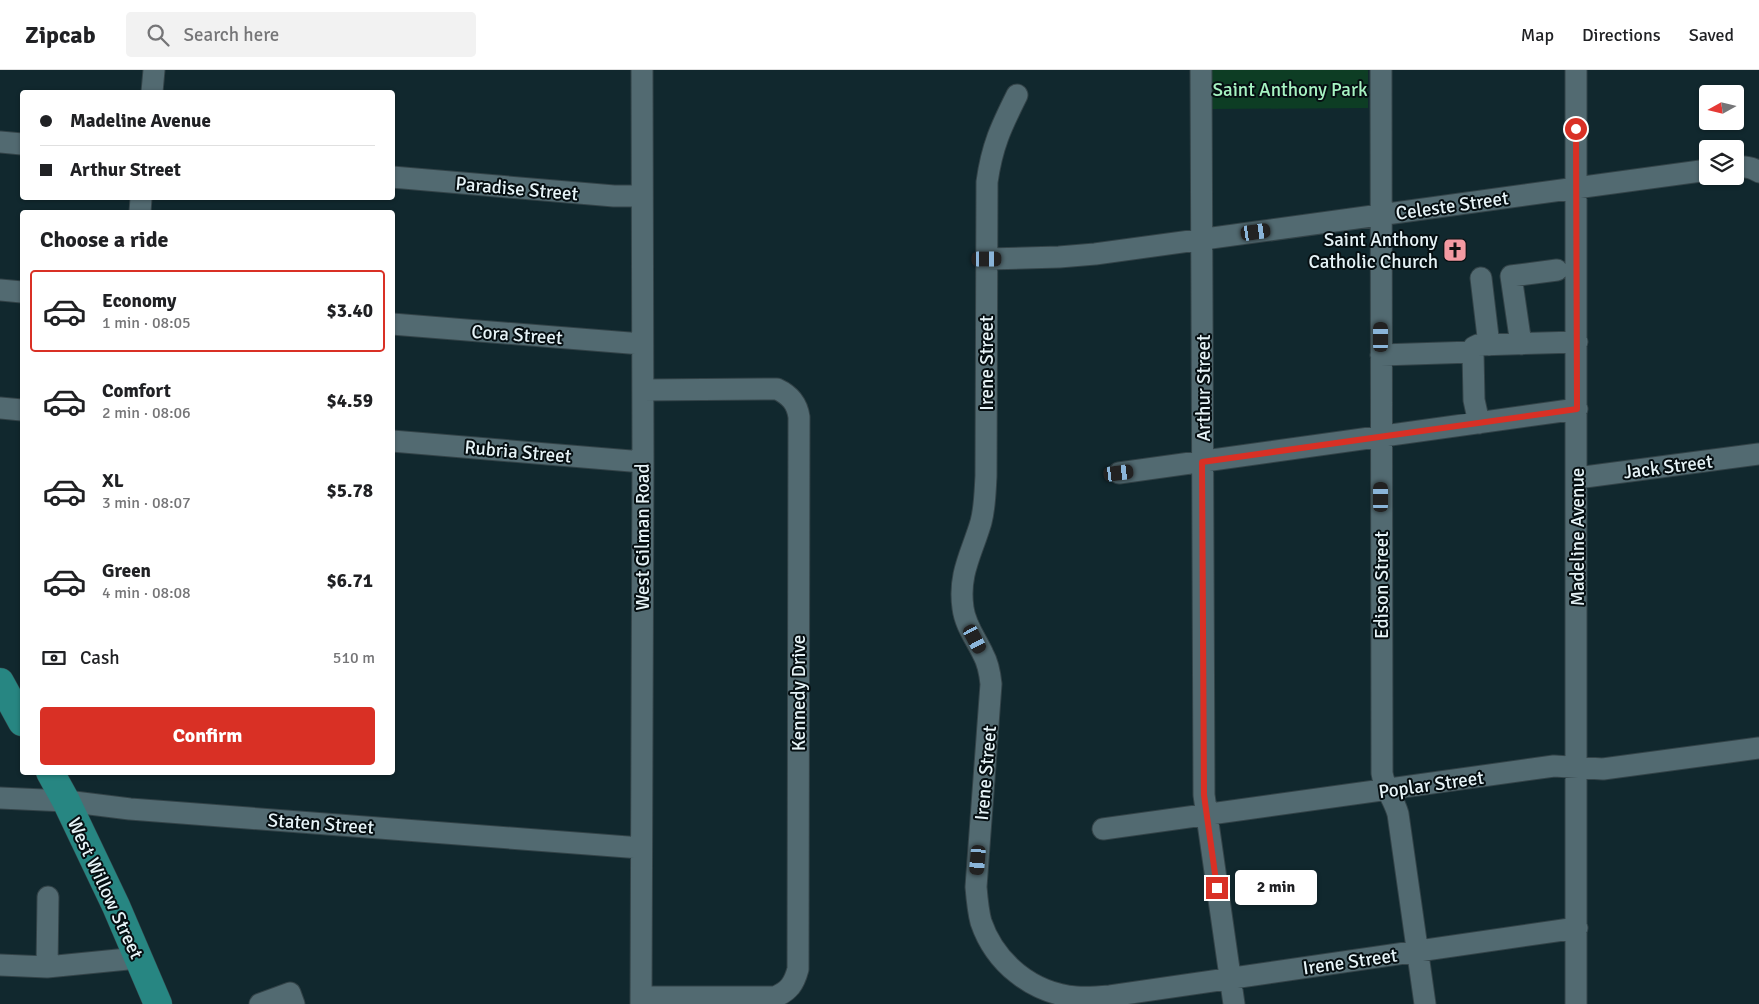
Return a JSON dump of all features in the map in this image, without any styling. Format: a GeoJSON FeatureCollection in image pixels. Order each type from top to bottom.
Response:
{"type":"FeatureCollection","features":[{"type":"Feature","properties":{"kind":"main road"},"geometry":{"type":"LineString","coordinates":[[0,682],[20,718]]}},
{"type":"Feature","properties":{"kind":"main road","name":"West Willow Street"},"geometry":{"type":"LineString","coordinates":[[52,775],[116,906],[158,1004]]}},
{"type":"Feature","properties":{"kind":"street"},"geometry":{"type":"LineString","coordinates":[[152,90],[154,70]]}},
{"type":"Feature","properties":{"kind":"street","name":"West Gilman Road"},"geometry":{"type":"LineString","coordinates":[[641,1000],[642,70]]}},
{"type":"Feature","properties":{"kind":"street","name":"Arthur Street"},"geometry":{"type":"LineString","coordinates":[[1201,70],[1203,767],[1206,815],[1234,1004]]}},
{"type":"Feature","properties":{"kind":"street","name":"Edison Street"},"geometry":{"type":"LineString","coordinates":[[1381,70],[1382,773],[1387,790],[1395,803],[1398,814],[1425,1004]]}},
{"type":"Feature","properties":{"kind":"street","name":"Madeline Avenue"},"geometry":{"type":"LineString","coordinates":[[1576,70],[1576,1004]]}},
{"type":"Feature","properties":{"kind":"street","name":"Irene Street"},"geometry":{"type":"LineString","coordinates":[[1017,95],[996,139],[990,159],[987,182],[985,505],[981,523],[965,565],[962,579],[963,608],[966,622],[984,656],[991,684],[976,888],[978,910],[990,942],[1009,967],[1035,986],[1056,994],[1075,997],[1110,996],[1576,928]]}},
{"type":"Feature","properties":{"kind":"street"},"geometry":{"type":"LineString","coordinates":[[0,142],[20,144]]}},
{"type":"Feature","properties":{"kind":"street"},"geometry":{"type":"LineString","coordinates":[[1744,166],[1759,172]]}},
{"type":"Feature","properties":{"kind":"street","name":"Celeste Street"},"geometry":{"type":"LineString","coordinates":[[987,259],[1095,254],[1699,171]]}},
{"type":"Feature","properties":{"kind":"street","name":"Paradise Street"},"geometry":{"type":"LineString","coordinates":[[395,177],[614,196],[642,196]]}},
{"type":"Feature","properties":{"kind":"street"},"geometry":{"type":"LineString","coordinates":[[1521,344],[1511,276],[1557,270]]}},
{"type":"Feature","properties":{"kind":"street"},"geometry":{"type":"LineString","coordinates":[[1479,423],[1474,400],[1481,349],[1481,278]]}},
{"type":"Feature","properties":{"kind":"street"},"geometry":{"type":"LineString","coordinates":[[0,290],[20,292]]}},
{"type":"Feature","properties":{"kind":"street","name":"Cora Street"},"geometry":{"type":"LineString","coordinates":[[395,324],[642,344]]}},
{"type":"Feature","properties":{"kind":"street"},"geometry":{"type":"LineString","coordinates":[[1381,355],[1481,349],[1521,344],[1577,342]]}},
{"type":"Feature","properties":{"kind":"street","name":"Kennedy Drive"},"geometry":{"type":"LineString","coordinates":[[641,1000],[775,997],[790,988],[795,980],[798,969],[799,417],[795,402],[788,394],[777,389],[643,390]]}},
{"type":"Feature","properties":{"kind":"street"},"geometry":{"type":"LineString","coordinates":[[0,408],[20,410]]}},
{"type":"Feature","properties":{"kind":"street"},"geometry":{"type":"LineString","coordinates":[[1119,473],[1381,438],[1577,409]]}},
{"type":"Feature","properties":{"kind":"street","name":"Rubria Street"},"geometry":{"type":"LineString","coordinates":[[395,441],[643,462]]}},
{"type":"Feature","properties":{"kind":"street","name":"Jack Street"},"geometry":{"type":"LineString","coordinates":[[1577,478],[1759,454]]}},
{"type":"Feature","properties":{"kind":"street","name":"Poplar Street"},"geometry":{"type":"LineString","coordinates":[[1103,829],[1554,766],[1603,770],[1759,748]]}},
{"type":"Feature","properties":{"kind":"street","name":"Staten Street"},"geometry":{"type":"LineString","coordinates":[[0,798],[66,801],[130,809],[642,848]]}},
{"type":"Feature","properties":{"kind":"street"},"geometry":{"type":"LineString","coordinates":[[46,967],[48,897]]}},
{"type":"Feature","properties":{"kind":"street"},"geometry":{"type":"LineString","coordinates":[[0,966],[46,967],[138,958]]}},
{"type":"Feature","properties":{"kind":"street"},"geometry":{"type":"LineString","coordinates":[[260,1004],[290,993],[294,1004]]}},
{"type":"Feature","properties":{"kind":"green space","name":"Saint Anthony Park"},"geometry":{"type":"Polygon","coordinates":[[[1212,70],[1368,70],[1368,108],[1212,109],[1212,70]]]}},
{"type":"Feature","properties":{"kind":"place","name":"Saint Anthony Catholic Church"},"geometry":{"type":"Point","coordinates":[1455,250]}},
{"type":"Feature","properties":{"kind":"route"},"geometry":{"type":"LineString","coordinates":[[1217,888],[1204,795],[1202,462],[1577,409],[1576,129]]}}]}
